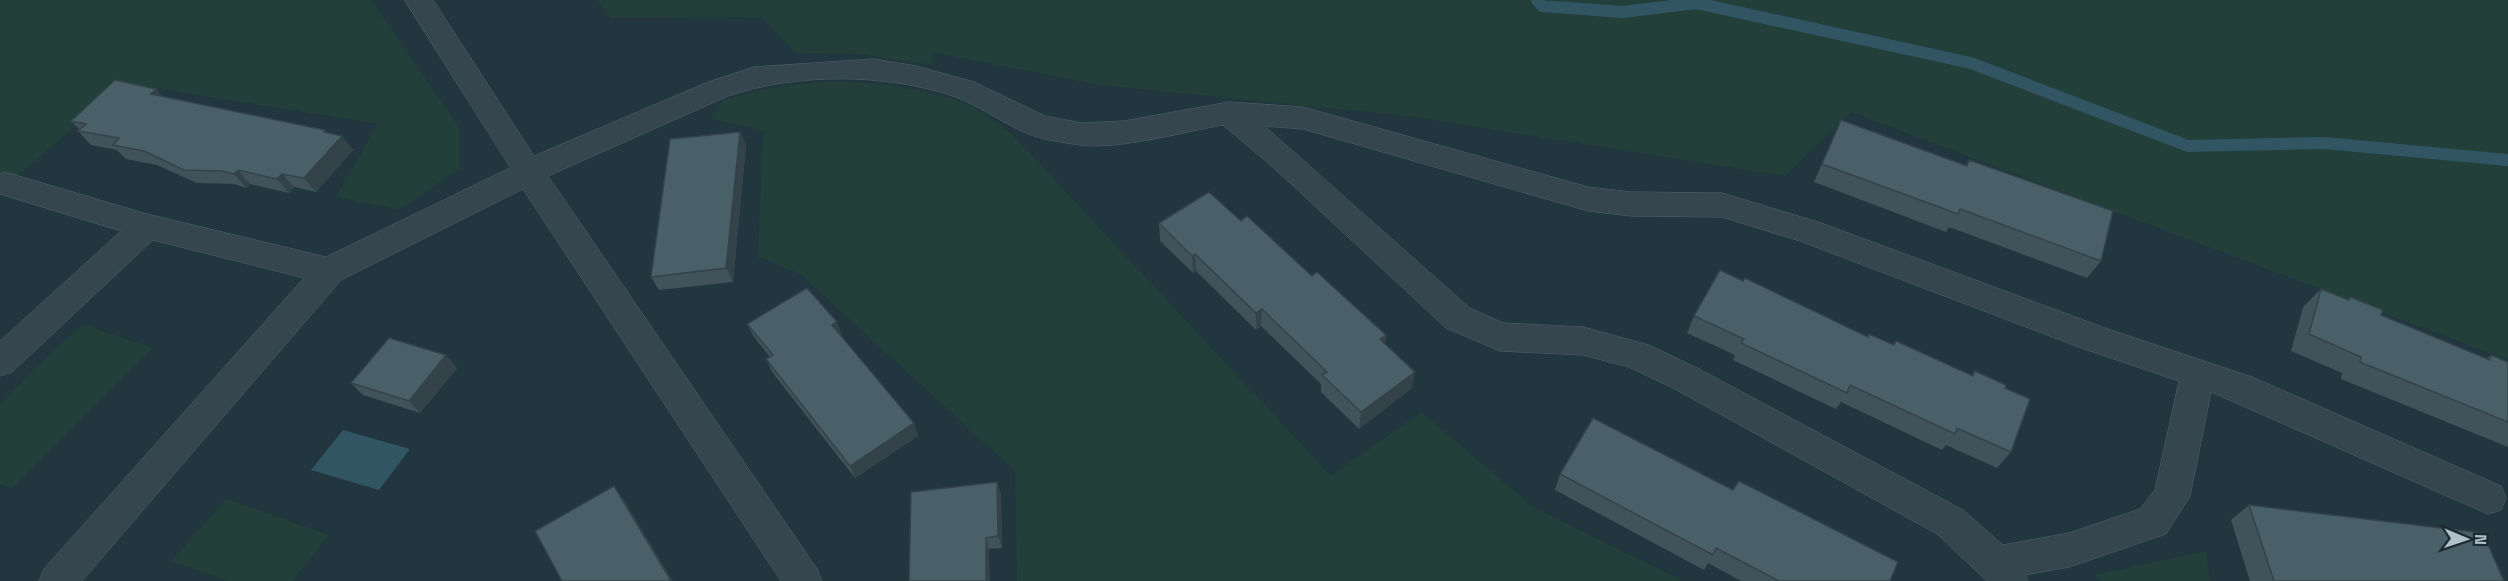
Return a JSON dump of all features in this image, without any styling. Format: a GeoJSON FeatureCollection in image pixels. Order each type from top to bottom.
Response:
{"type":"FeatureCollection","features":[{"type":"Feature","properties":{"kind":"street"},"geometry":{"type":"LineString","coordinates":[[419,0],[529,173],[803,581]]}},
{"type":"Feature","properties":{"kind":"street"},"geometry":{"type":"LineString","coordinates":[[58,581],[329,271],[561,156],[718,89],[754,78],[817,71],[874,69],[916,75],[964,89],[1038,126],[1082,134],[1124,132],[1229,113],[1303,118],[1588,199],[1631,204],[1722,205],[1810,232],[2096,339],[2240,387],[2488,498]]}},
{"type":"Feature","properties":{"kind":"street"},"geometry":{"type":"LineString","coordinates":[[1229,113],[1285,160],[1458,318],[1500,337],[1583,341],[1637,355],[1687,379],[1950,522],[2003,572],[2153,522],[2172,496],[2198,373]]}},
{"type":"Feature","properties":{"kind":"street"},"geometry":{"type":"LineString","coordinates":[[5,184],[147,226],[329,271]]}},
{"type":"Feature","properties":{"kind":"street"},"geometry":{"type":"LineString","coordinates":[[0,362],[147,226]]}},
{"type":"Feature","properties":{"kind":"green space"},"geometry":{"type":"Polygon","coordinates":[[[0,0],[371,0],[459,127],[459,169],[400,210],[336,197],[378,124],[125,83],[0,191],[0,0]]]}},
{"type":"Feature","properties":{"kind":"green space"},"geometry":{"type":"Polygon","coordinates":[[[598,0],[2508,0],[2508,360],[1851,112],[1785,176],[1408,116],[1099,85],[932,52],[933,65],[857,54],[796,53],[761,17],[610,18],[598,0]]]}},
{"type":"Feature","properties":{"kind":"green space"},"geometry":{"type":"Polygon","coordinates":[[[831,81],[898,87],[946,97],[975,108],[1009,131],[1331,476],[1421,412],[1533,507],[1683,581],[1017,581],[1015,471],[800,274],[758,257],[763,130],[711,119],[723,100],[775,87],[831,81]]]}},
{"type":"Feature","properties":{"kind":"green space"},"geometry":{"type":"Polygon","coordinates":[[[82,324],[153,348],[12,489],[0,484],[0,403],[82,324]]]}},
{"type":"Feature","properties":{"kind":"green space"},"geometry":{"type":"Polygon","coordinates":[[[226,499],[329,535],[292,581],[227,581],[172,561],[226,499]]]}},
{"type":"Feature","properties":{"kind":"green space"},"geometry":{"type":"Polygon","coordinates":[[[2206,551],[2210,581],[2101,581],[2094,575],[2206,551]]]}},
{"type":"Feature","properties":{"kind":"water"},"geometry":{"type":"Polygon","coordinates":[[[343,430],[410,449],[379,490],[311,470],[343,430]]]}},
{"type":"Feature","properties":{"kind":"building"},"geometry":{"type":"Polygon","coordinates":[[[115,80],[156,89],[151,94],[325,130],[324,132],[342,136],[304,178],[282,174],[277,179],[238,170],[234,174],[222,171],[184,170],[144,151],[113,145],[119,138],[78,131],[86,124],[71,121],[115,80]]]}},
{"type":"Feature","properties":{"kind":"building"},"geometry":{"type":"Polygon","coordinates":[[[1841,120],[1967,166],[1969,160],[2113,211],[2101,261],[1960,209],[1958,214],[1822,164],[1841,120]]]}},
{"type":"Feature","properties":{"kind":"building"},"geometry":{"type":"Polygon","coordinates":[[[740,132],[726,268],[651,277],[670,139],[740,132]]]}},
{"type":"Feature","properties":{"kind":"building"},"geometry":{"type":"Polygon","coordinates":[[[1209,192],[1241,221],[1247,216],[1312,276],[1317,272],[1386,335],[1380,339],[1415,372],[1361,412],[1322,375],[1327,372],[1262,309],[1256,313],[1159,223],[1209,192]]]}},
{"type":"Feature","properties":{"kind":"building"},"geometry":{"type":"Polygon","coordinates":[[[1720,270],[1743,281],[1745,278],[1868,337],[1869,334],[1894,345],[1896,341],[1973,376],[1975,371],[2030,399],[2011,452],[1957,428],[1955,434],[1850,385],[1847,393],[1741,343],[1744,339],[1694,316],[1720,270]]]}},
{"type":"Feature","properties":{"kind":"building"},"geometry":{"type":"Polygon","coordinates":[[[807,288],[837,322],[832,325],[914,423],[850,466],[766,359],[773,355],[747,324],[807,288]]]}},
{"type":"Feature","properties":{"kind":"building"},"geometry":{"type":"Polygon","coordinates":[[[2321,289],[2383,310],[2381,315],[2490,360],[2491,355],[2508,362],[2508,422],[2360,362],[2361,357],[2309,334],[2321,289]]]}},
{"type":"Feature","properties":{"kind":"building"},"geometry":{"type":"Polygon","coordinates":[[[389,338],[446,355],[409,401],[351,383],[389,338]]]}},
{"type":"Feature","properties":{"kind":"building"},"geometry":{"type":"Polygon","coordinates":[[[1593,418],[1733,490],[1739,481],[1898,562],[1890,581],[1779,581],[1716,548],[1713,555],[1560,474],[1593,418]]]}},
{"type":"Feature","properties":{"kind":"building"},"geometry":{"type":"Polygon","coordinates":[[[997,482],[998,536],[986,538],[986,581],[909,581],[911,492],[997,482]]]}},
{"type":"Feature","properties":{"kind":"building"},"geometry":{"type":"Polygon","coordinates":[[[614,486],[671,581],[562,581],[535,531],[614,486]]]}},
{"type":"Feature","properties":{"kind":"building"},"geometry":{"type":"Polygon","coordinates":[[[2249,505],[2483,533],[2504,581],[2274,581],[2249,505]]]}},
{"type":"Feature","properties":{"kind":"waterway"},"geometry":{"type":"LineString","coordinates":[[1537,0],[1542,6],[1623,12],[1696,3],[1971,63],[2188,146],[2324,143],[2508,160]]}}]}
